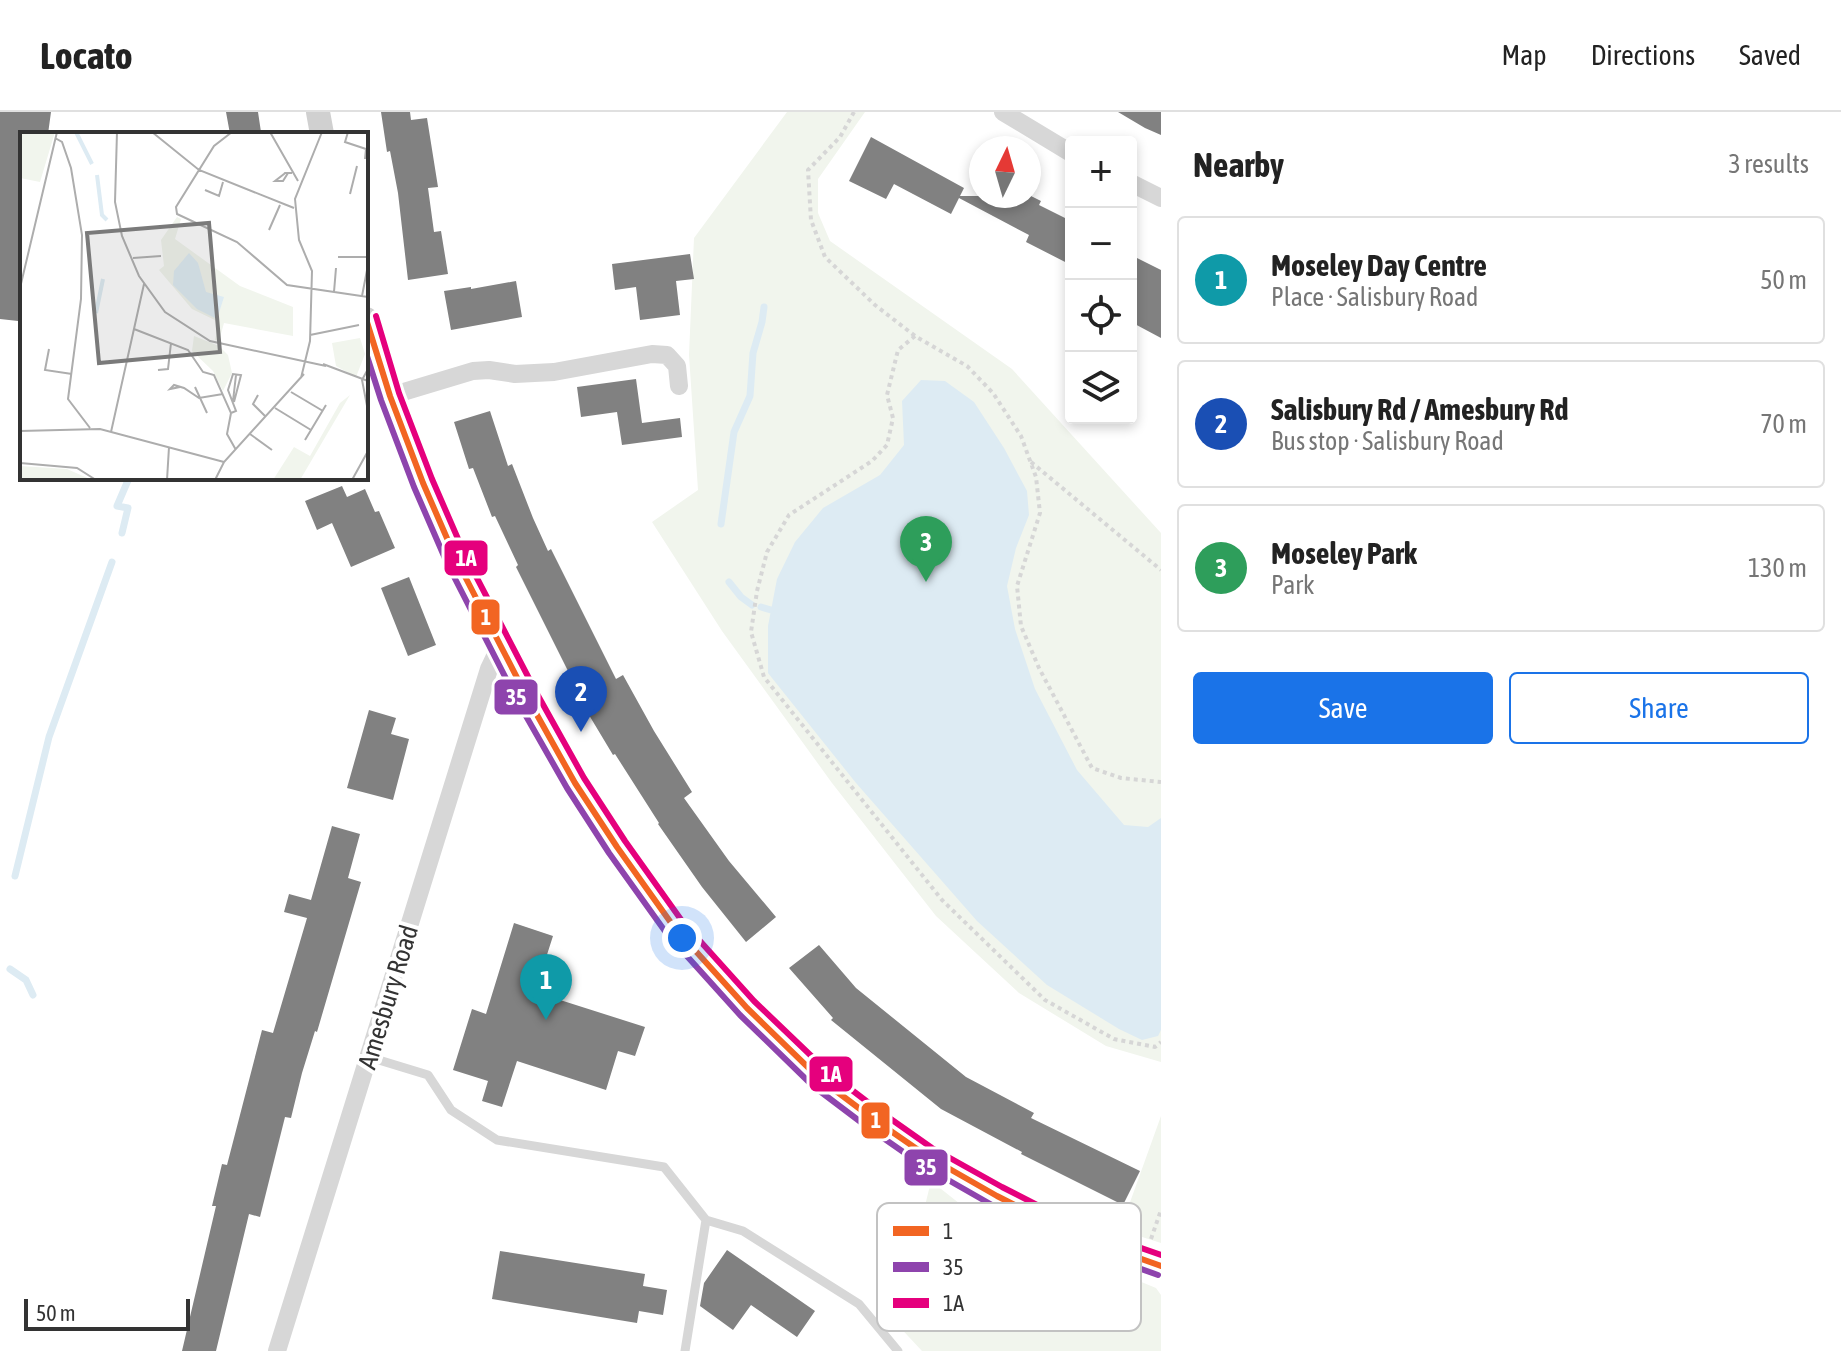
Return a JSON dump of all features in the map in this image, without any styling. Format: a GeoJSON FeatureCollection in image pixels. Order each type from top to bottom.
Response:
{"type":"FeatureCollection","features":[{"type":"Feature","properties":{"kind":"main road"},"geometry":{"type":"LineString","coordinates":[[318,112],[322,132]]}},
{"type":"Feature","properties":{"kind":"main road"},"geometry":{"type":"LineString","coordinates":[[368,325],[390,396],[456,559],[575,783],[674,927],[747,1008],[809,1069],[927,1156],[1011,1203]]}},
{"type":"Feature","properties":{"kind":"street"},"geometry":{"type":"LineString","coordinates":[[1003,112],[1065,149]]}},
{"type":"Feature","properties":{"kind":"street"},"geometry":{"type":"LineString","coordinates":[[1137,186],[1161,198]]}},
{"type":"Feature","properties":{"kind":"street"},"geometry":{"type":"LineString","coordinates":[[390,396],[473,371],[515,374],[554,372],[652,354],[667,355],[677,366],[679,386]]}},
{"type":"Feature","properties":{"kind":"street","name":"Amesbury Road"},"geometry":{"type":"LineString","coordinates":[[277,1351],[489,669],[501,644]]}},
{"type":"Feature","properties":{"kind":"lane"},"geometry":{"type":"LineString","coordinates":[[369,1057],[428,1075],[451,1110],[497,1140],[664,1167],[706,1220],[743,1231],[859,1304],[877,1326]]}},
{"type":"Feature","properties":{"kind":"lane"},"geometry":{"type":"LineString","coordinates":[[685,1351],[706,1220]]}},
{"type":"Feature","properties":{"kind":"lane"},"geometry":{"type":"LineString","coordinates":[[881,1331],[898,1351]]}},
{"type":"Feature","properties":{"kind":"path"},"geometry":{"type":"LineString","coordinates":[[854,112],[840,137],[808,170],[811,220],[825,257],[875,305],[915,336],[967,366],[993,393],[1021,436],[1036,477],[1040,513],[1017,586],[1021,626],[1039,668],[1092,768],[1121,778],[1161,782]]}},
{"type":"Feature","properties":{"kind":"path"},"geometry":{"type":"LineString","coordinates":[[915,336],[898,350],[890,380],[887,395],[893,418],[887,445],[872,461],[789,515],[767,552],[751,632],[764,677],[942,900],[1045,1000],[1114,1039],[1155,1047],[1161,1042]]}},
{"type":"Feature","properties":{"kind":"path"},"geometry":{"type":"LineString","coordinates":[[1030,461],[1161,570]]}},
{"type":"Feature","properties":{"kind":"path"},"geometry":{"type":"LineString","coordinates":[[1152,1263],[1161,1210]]}},
{"type":"Feature","properties":{"kind":"shaded area"},"geometry":{"type":"Polygon","coordinates":[[[787,112],[865,112],[818,179],[818,213],[830,241],[1012,369],[1161,533],[1161,1062],[1106,1046],[1019,993],[936,916],[832,783],[722,631],[652,522],[698,490],[689,355],[694,238],[787,112]]]}},
{"type":"Feature","properties":{"kind":"shaded area"},"geometry":{"type":"Polygon","coordinates":[[[921,380],[945,381],[974,402],[1027,491],[1029,515],[1016,548],[1007,586],[1015,629],[1035,689],[1077,770],[1124,825],[1148,827],[1161,818],[1161,1030],[1158,1036],[1142,1040],[1047,985],[977,921],[856,783],[768,673],[768,626],[777,579],[795,542],[823,508],[880,475],[904,445],[902,401],[921,380]]]}},
{"type":"Feature","properties":{"kind":"shaded area"},"geometry":{"type":"Polygon","coordinates":[[[1161,1116],[1161,1243],[1141,1237],[1141,1203],[1130,1203],[1161,1116]]]}},
{"type":"Feature","properties":{"kind":"shaded area"},"geometry":{"type":"Polygon","coordinates":[[[931,1181],[959,1203],[926,1203],[931,1181]]]}},
{"type":"Feature","properties":{"kind":"shaded area"},"geometry":{"type":"Polygon","coordinates":[[[1141,1282],[1156,1288],[1161,1295],[1161,1351],[922,1351],[903,1331],[1141,1331],[1141,1282]]]}},
{"type":"Feature","properties":{"kind":"building"},"geometry":{"type":"Polygon","coordinates":[[[0,112],[51,112],[48,132],[20,132],[20,304],[18,321],[0,319],[0,112]]]}},
{"type":"Feature","properties":{"kind":"building"},"geometry":{"type":"Polygon","coordinates":[[[226,112],[258,112],[261,132],[230,132],[226,112]]]}},
{"type":"Feature","properties":{"kind":"building"},"geometry":{"type":"Polygon","coordinates":[[[381,112],[410,112],[411,120],[427,118],[438,187],[428,188],[434,232],[441,231],[448,274],[408,280],[398,193],[381,112]]]}},
{"type":"Feature","properties":{"kind":"building"},"geometry":{"type":"Polygon","coordinates":[[[1118,112],[1161,112],[1161,135],[1145,128],[1118,112]]]}},
{"type":"Feature","properties":{"kind":"building"},"geometry":{"type":"Polygon","coordinates":[[[871,137],[964,188],[960,196],[969,196],[969,203],[959,198],[951,214],[894,184],[886,199],[849,181],[871,137]]]}},
{"type":"Feature","properties":{"kind":"building"},"geometry":{"type":"Polygon","coordinates":[[[1041,206],[1065,218],[1065,262],[1026,242],[1029,235],[978,208],[1041,206]]]}},
{"type":"Feature","properties":{"kind":"building"},"geometry":{"type":"Polygon","coordinates":[[[690,254],[694,279],[676,281],[680,315],[640,320],[636,287],[615,290],[612,264],[690,254]]]}},
{"type":"Feature","properties":{"kind":"building"},"geometry":{"type":"Polygon","coordinates":[[[1137,258],[1161,270],[1161,338],[1137,325],[1137,258]]]}},
{"type":"Feature","properties":{"kind":"building"},"geometry":{"type":"Polygon","coordinates":[[[516,281],[522,317],[451,330],[444,291],[516,281]]]}},
{"type":"Feature","properties":{"kind":"building"},"geometry":{"type":"Polygon","coordinates":[[[636,379],[642,423],[680,418],[682,437],[622,445],[617,412],[581,417],[577,387],[636,379]]]}},
{"type":"Feature","properties":{"kind":"building"},"geometry":{"type":"Polygon","coordinates":[[[490,411],[508,466],[512,464],[548,551],[551,549],[616,679],[623,675],[692,792],[684,798],[729,861],[776,917],[746,942],[658,824],[580,700],[495,516],[492,517],[473,468],[469,469],[454,422],[490,411]]]}},
{"type":"Feature","properties":{"kind":"building"},"geometry":{"type":"Polygon","coordinates":[[[342,486],[347,497],[365,489],[375,512],[379,511],[395,548],[351,567],[332,523],[317,530],[305,501],[342,486]]]}},
{"type":"Feature","properties":{"kind":"building"},"geometry":{"type":"Polygon","coordinates":[[[409,577],[436,645],[408,656],[381,588],[409,577]]]}},
{"type":"Feature","properties":{"kind":"building"},"geometry":{"type":"Polygon","coordinates":[[[369,710],[396,718],[391,734],[409,739],[393,800],[347,788],[369,710]]]}},
{"type":"Feature","properties":{"kind":"building"},"geometry":{"type":"Polygon","coordinates":[[[332,826],[360,834],[348,878],[361,882],[291,1118],[285,1117],[260,1217],[249,1214],[216,1351],[182,1351],[216,1206],[212,1206],[222,1164],[227,1165],[262,1030],[273,1033],[307,918],[284,912],[289,894],[311,900],[332,826]]]}},
{"type":"Feature","properties":{"kind":"building"},"geometry":{"type":"Polygon","coordinates":[[[514,923],[553,936],[535,992],[645,1027],[635,1056],[618,1051],[606,1090],[517,1061],[502,1107],[482,1101],[488,1081],[453,1070],[472,1009],[486,1014],[514,923]]]}},
{"type":"Feature","properties":{"kind":"building"},"geometry":{"type":"Polygon","coordinates":[[[819,945],[856,988],[966,1077],[1034,1113],[1031,1118],[1140,1171],[1124,1203],[1021,1154],[941,1109],[831,1020],[833,1018],[789,968],[819,945]]]}},
{"type":"Feature","properties":{"kind":"building"},"geometry":{"type":"Polygon","coordinates":[[[727,1250],[815,1311],[797,1337],[751,1305],[733,1330],[700,1306],[704,1283],[727,1250]]]}},
{"type":"Feature","properties":{"kind":"building"},"geometry":{"type":"Polygon","coordinates":[[[500,1251],[645,1274],[643,1286],[667,1290],[663,1315],[639,1311],[637,1323],[492,1299],[500,1251]]]}},
{"type":"Feature","properties":{"kind":"waterway"},"geometry":{"type":"LineString","coordinates":[[721,524],[734,432],[750,396],[753,353],[764,307]]}},
{"type":"Feature","properties":{"kind":"waterway"},"geometry":{"type":"LineString","coordinates":[[122,533],[128,508],[117,506],[128,480]]}},
{"type":"Feature","properties":{"kind":"waterway"},"geometry":{"type":"LineString","coordinates":[[15,876],[49,737],[112,562]]}},
{"type":"Feature","properties":{"kind":"waterway"},"geometry":{"type":"LineString","coordinates":[[729,582],[752,605]]}},
{"type":"Feature","properties":{"kind":"waterway"},"geometry":{"type":"LineString","coordinates":[[761,607],[771,610]]}},
{"type":"Feature","properties":{"kind":"waterway"},"geometry":{"type":"LineString","coordinates":[[10,969],[26,980],[33,995]]}},
{"type":"Feature","properties":{"kind":"transit line","name":"1A"},"geometry":{"type":"LineString","coordinates":[[376,316],[399,393],[465,555],[584,778],[682,921],[754,1001],[827,1071],[932,1148],[1033,1203]]}},
{"type":"Feature","properties":{"kind":"transit line","name":"1"},"geometry":{"type":"LineString","coordinates":[[368,325],[390,396],[456,559],[575,783],[674,927],[747,1008],[820,1079],[927,1156],[1011,1203]]}},
{"type":"Feature","properties":{"kind":"transit line","name":"35"},"geometry":{"type":"LineString","coordinates":[[368,359],[414,487],[447,563],[518,702],[567,788],[667,934],[740,1015],[813,1086],[922,1165],[988,1203]]}},
{"type":"Feature","properties":{"kind":"transit line","name":"1A"},"geometry":{"type":"LineString","coordinates":[[1141,1248],[1161,1255]]}},
{"type":"Feature","properties":{"kind":"transit line","name":"1"},"geometry":{"type":"LineString","coordinates":[[1141,1259],[1161,1266]]}},
{"type":"Feature","properties":{"kind":"transit line","name":"35"},"geometry":{"type":"LineString","coordinates":[[1141,1269],[1158,1275]]}},
{"type":"Feature","properties":{"kind":"place","name":"Moseley Park"},"geometry":{"type":"Point","coordinates":[926,582]}},
{"type":"Feature","properties":{"kind":"place","name":"Salisbury Rd / Amesbury Rd"},"geometry":{"type":"Point","coordinates":[581,732]}},
{"type":"Feature","properties":{"kind":"place","name":"Moseley Day Centre"},"geometry":{"type":"Point","coordinates":[546,1020]}}]}
